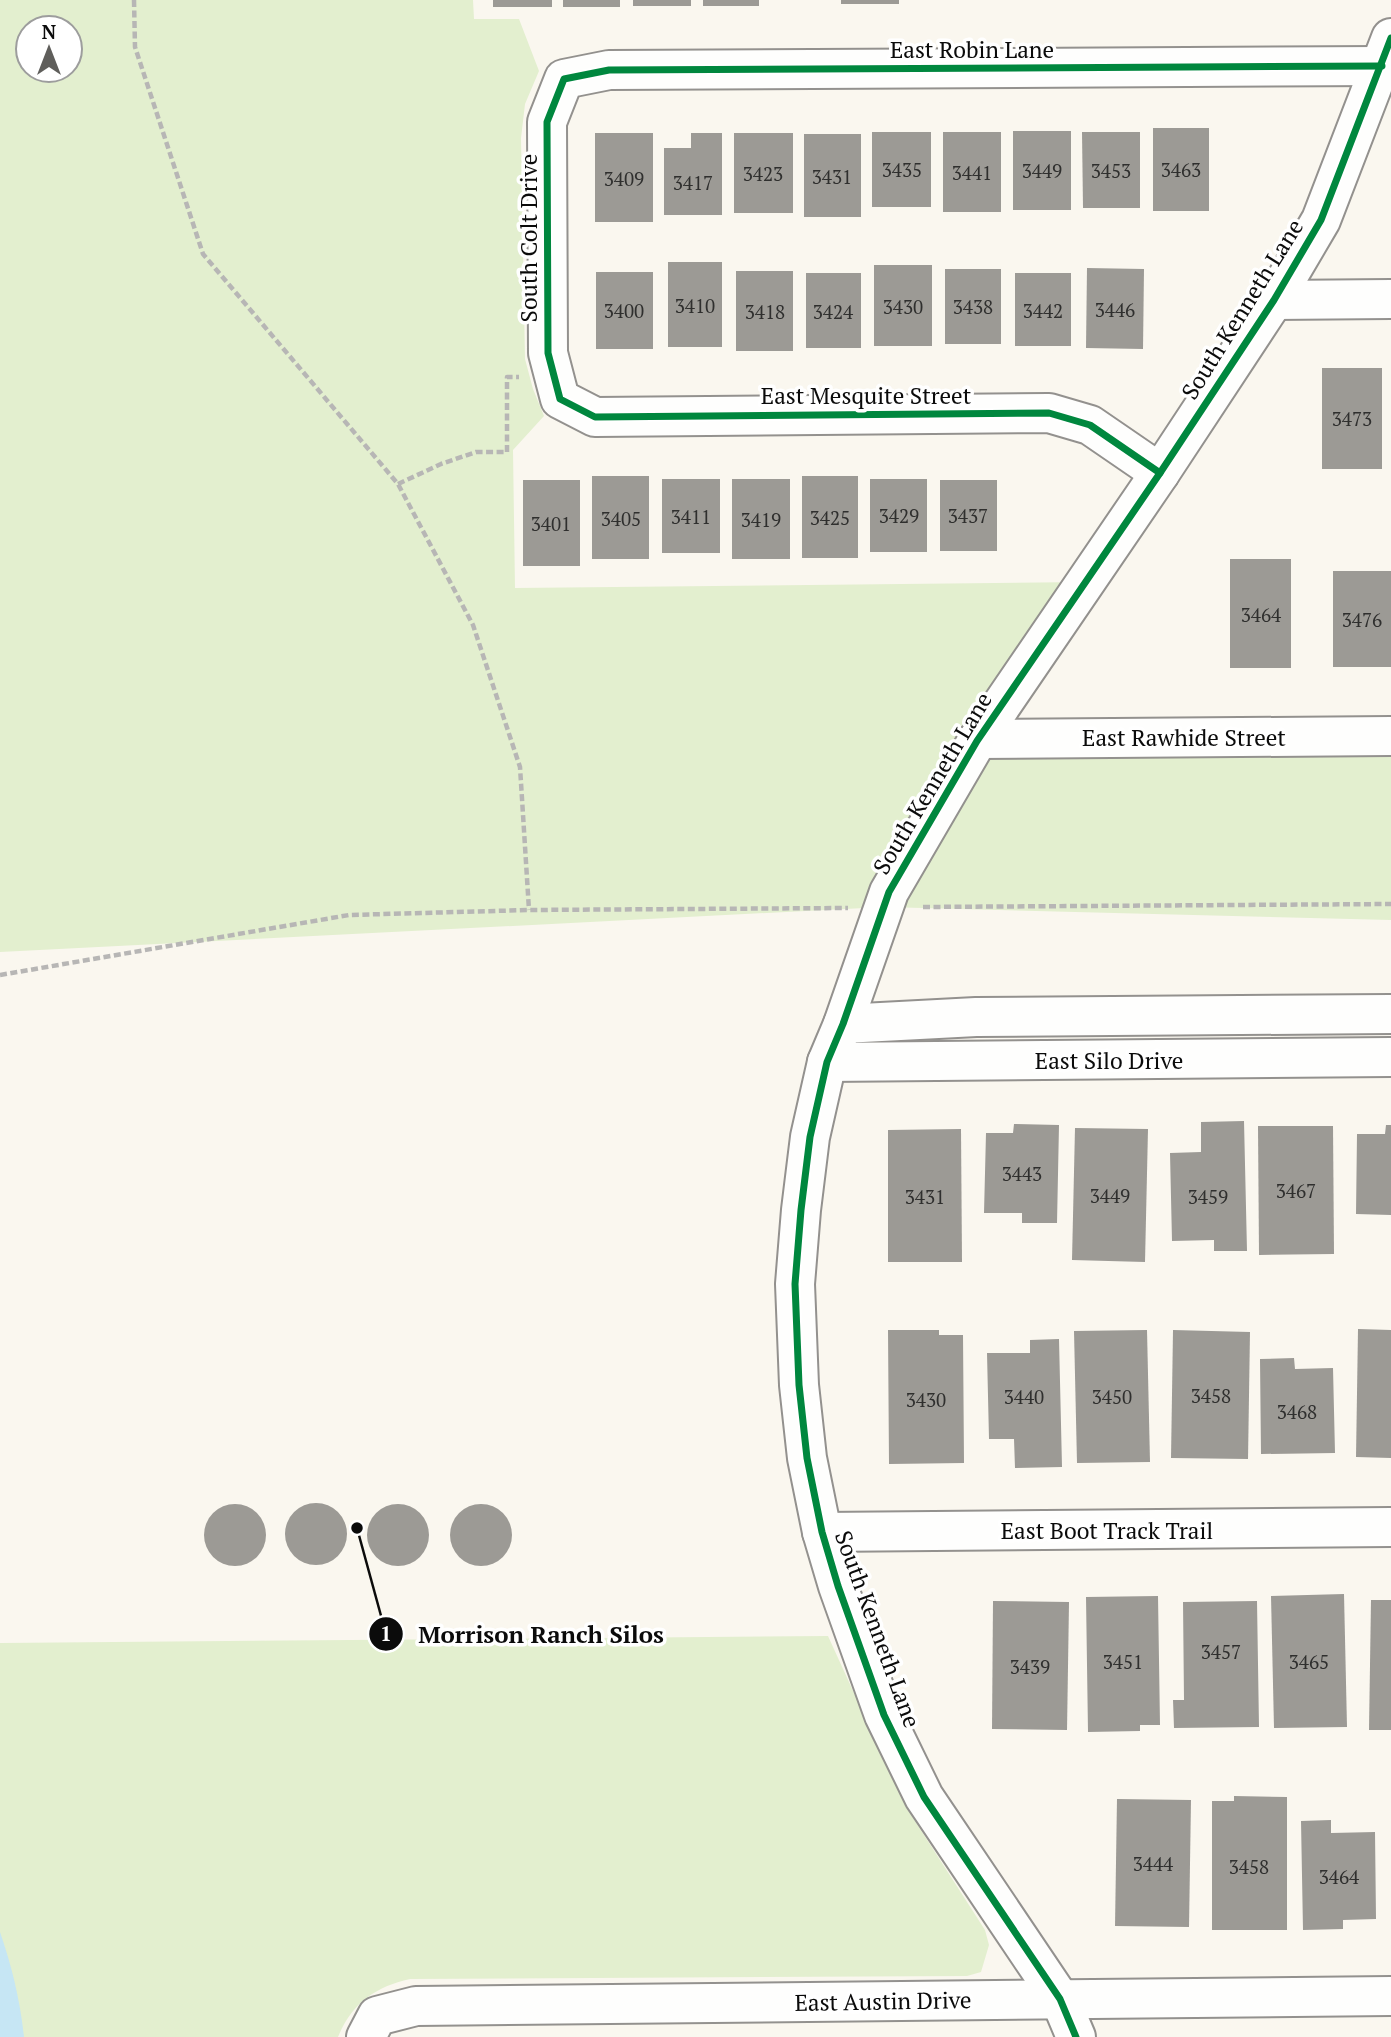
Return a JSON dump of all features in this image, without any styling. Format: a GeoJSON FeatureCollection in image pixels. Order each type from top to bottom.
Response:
{"type":"FeatureCollection","features":[{"type":"Feature","properties":{"kind":"street","name":"East Robin Lane"},"geometry":{"type":"LineString","coordinates":[[564,79],[609,70],[1386,52]]}},
{"type":"Feature","properties":{"kind":"street","name":"South Kenneth Lane"},"geometry":{"type":"LineString","coordinates":[[1076,2037],[1060,1999],[924,1797],[884,1715],[838,1586],[822,1532],[807,1458],[799,1385],[795,1284],[810,1137],[827,1062],[889,892],[978,740],[1274,300],[1321,220],[1386,52]]}},
{"type":"Feature","properties":{"kind":"street","name":"South Colt Drive"},"geometry":{"type":"LineString","coordinates":[[557,387],[548,353],[547,122],[564,79]]}},
{"type":"Feature","properties":{"kind":"street"},"geometry":{"type":"LineString","coordinates":[[1274,300],[1391,299]]}},
{"type":"Feature","properties":{"kind":"street","name":"East Mesquite Street"},"geometry":{"type":"LineString","coordinates":[[557,387],[595,417],[1049,413],[1090,425],[1160,472]]}},
{"type":"Feature","properties":{"kind":"street","name":"East Rawhide Street"},"geometry":{"type":"LineString","coordinates":[[978,740],[1391,736]]}},
{"type":"Feature","properties":{"kind":"street"},"geometry":{"type":"LineString","coordinates":[[843,1024],[976,1017],[1391,1014]]}},
{"type":"Feature","properties":{"kind":"street","name":"East Silo Drive"},"geometry":{"type":"LineString","coordinates":[[827,1062],[1391,1058]]}},
{"type":"Feature","properties":{"kind":"street","name":"East Boot Track Trail"},"geometry":{"type":"LineString","coordinates":[[822,1532],[1391,1527]]}},
{"type":"Feature","properties":{"kind":"street","name":"East Austin Drive"},"geometry":{"type":"LineString","coordinates":[[371,2027],[416,2006],[1391,1996]]}},
{"type":"Feature","properties":{"kind":"path"},"geometry":{"type":"LineString","coordinates":[[134,0],[135,47],[203,254],[398,484],[473,625],[520,766],[529,910]]}},
{"type":"Feature","properties":{"kind":"path"},"geometry":{"type":"LineString","coordinates":[[398,484],[441,464],[476,452],[507,452],[507,377],[557,387]]}},
{"type":"Feature","properties":{"kind":"path"},"geometry":{"type":"LineString","coordinates":[[0,975],[349,915],[529,910],[1391,904]]}},
{"type":"Feature","properties":{"kind":"green space"},"geometry":{"type":"Polygon","coordinates":[[[0,0],[473,0],[474,19],[519,19],[539,71],[525,104],[521,138],[525,359],[544,416],[513,450],[515,588],[1085,582],[978,740],[1391,737],[1391,920],[884,907],[0,952],[0,0]]]}},
{"type":"Feature","properties":{"kind":"green space"},"geometry":{"type":"Polygon","coordinates":[[[828,1636],[906,1807],[985,1930],[989,1945],[981,1972],[967,1976],[410,1979],[397,1982],[366,1998],[350,2015],[338,2037],[0,2037],[0,1643],[828,1636]]]}},
{"type":"Feature","properties":{"kind":"water"},"geometry":{"type":"Polygon","coordinates":[[[0,1932],[15,1984],[24,2037],[0,2037],[0,1932]]]}},
{"type":"Feature","properties":{"kind":"building"},"geometry":{"type":"Polygon","coordinates":[[[493,0],[552,0],[552,7],[493,7],[493,0]]]}},
{"type":"Feature","properties":{"kind":"building"},"geometry":{"type":"Polygon","coordinates":[[[563,0],[620,0],[620,7],[563,7],[563,0]]]}},
{"type":"Feature","properties":{"kind":"building"},"geometry":{"type":"Polygon","coordinates":[[[633,0],[691,0],[691,6],[633,6],[633,0]]]}},
{"type":"Feature","properties":{"kind":"building"},"geometry":{"type":"Polygon","coordinates":[[[703,0],[759,0],[759,6],[703,6],[703,0]]]}},
{"type":"Feature","properties":{"kind":"building"},"geometry":{"type":"Polygon","coordinates":[[[841,0],[899,0],[899,4],[841,4],[841,0]]]}},
{"type":"Feature","properties":{"kind":"building"},"geometry":{"type":"Polygon","coordinates":[[[1153,128],[1209,128],[1209,211],[1153,211],[1153,128]]]}},
{"type":"Feature","properties":{"kind":"building"},"geometry":{"type":"Polygon","coordinates":[[[1013,131],[1071,131],[1071,210],[1013,210],[1013,131]]]}},
{"type":"Feature","properties":{"kind":"building"},"geometry":{"type":"Polygon","coordinates":[[[872,132],[931,132],[931,207],[872,207],[872,132]]]}},
{"type":"Feature","properties":{"kind":"building"},"geometry":{"type":"Polygon","coordinates":[[[943,132],[1001,132],[1001,212],[943,212],[943,132]]]}},
{"type":"Feature","properties":{"kind":"building"},"geometry":{"type":"Polygon","coordinates":[[[1082,132],[1140,132],[1140,208],[1083,208],[1082,132]]]}},
{"type":"Feature","properties":{"kind":"building"},"geometry":{"type":"Polygon","coordinates":[[[595,133],[653,133],[653,222],[595,222],[595,133]]]}},
{"type":"Feature","properties":{"kind":"building"},"geometry":{"type":"Polygon","coordinates":[[[691,133],[722,133],[722,215],[664,215],[664,148],[691,148],[691,133]]]}},
{"type":"Feature","properties":{"kind":"building"},"geometry":{"type":"Polygon","coordinates":[[[734,133],[793,133],[793,213],[734,213],[734,133]]]}},
{"type":"Feature","properties":{"kind":"building"},"geometry":{"type":"Polygon","coordinates":[[[804,134],[861,134],[861,217],[804,217],[804,134]]]}},
{"type":"Feature","properties":{"kind":"building"},"geometry":{"type":"Polygon","coordinates":[[[668,262],[722,262],[722,347],[668,347],[668,262]]]}},
{"type":"Feature","properties":{"kind":"building"},"geometry":{"type":"Polygon","coordinates":[[[874,265],[932,265],[932,346],[874,346],[874,265]]]}},
{"type":"Feature","properties":{"kind":"building"},"geometry":{"type":"Polygon","coordinates":[[[1087,268],[1144,269],[1143,349],[1086,348],[1087,268]]]}},
{"type":"Feature","properties":{"kind":"building"},"geometry":{"type":"Polygon","coordinates":[[[945,269],[1001,269],[1001,344],[945,344],[945,269]]]}},
{"type":"Feature","properties":{"kind":"building"},"geometry":{"type":"Polygon","coordinates":[[[736,271],[793,271],[793,351],[736,351],[736,271]]]}},
{"type":"Feature","properties":{"kind":"building"},"geometry":{"type":"Polygon","coordinates":[[[596,272],[653,272],[653,349],[596,349],[596,272]]]}},
{"type":"Feature","properties":{"kind":"building"},"geometry":{"type":"Polygon","coordinates":[[[806,273],[861,273],[861,348],[806,348],[806,273]]]}},
{"type":"Feature","properties":{"kind":"building"},"geometry":{"type":"Polygon","coordinates":[[[1015,273],[1071,273],[1071,346],[1015,346],[1015,273]]]}},
{"type":"Feature","properties":{"kind":"building"},"geometry":{"type":"Polygon","coordinates":[[[1322,368],[1382,368],[1382,469],[1322,469],[1322,368]]]}},
{"type":"Feature","properties":{"kind":"building"},"geometry":{"type":"Polygon","coordinates":[[[592,476],[649,476],[649,559],[592,559],[592,476]]]}},
{"type":"Feature","properties":{"kind":"building"},"geometry":{"type":"Polygon","coordinates":[[[802,476],[858,476],[858,558],[802,558],[802,476]]]}},
{"type":"Feature","properties":{"kind":"building"},"geometry":{"type":"Polygon","coordinates":[[[662,479],[720,479],[720,553],[662,553],[662,479]]]}},
{"type":"Feature","properties":{"kind":"building"},"geometry":{"type":"Polygon","coordinates":[[[732,479],[790,479],[790,559],[732,559],[732,479]]]}},
{"type":"Feature","properties":{"kind":"building"},"geometry":{"type":"Polygon","coordinates":[[[870,479],[927,479],[927,552],[870,552],[870,479]]]}},
{"type":"Feature","properties":{"kind":"building"},"geometry":{"type":"Polygon","coordinates":[[[523,480],[580,480],[580,566],[523,566],[523,480]]]}},
{"type":"Feature","properties":{"kind":"building"},"geometry":{"type":"Polygon","coordinates":[[[940,480],[997,480],[997,551],[940,551],[940,480]]]}},
{"type":"Feature","properties":{"kind":"building"},"geometry":{"type":"Polygon","coordinates":[[[1230,559],[1291,559],[1291,668],[1230,668],[1230,559]]]}},
{"type":"Feature","properties":{"kind":"building"},"geometry":{"type":"Polygon","coordinates":[[[1333,571],[1391,571],[1391,667],[1333,667],[1333,571]]]}},
{"type":"Feature","properties":{"kind":"building"},"geometry":{"type":"Polygon","coordinates":[[[1244,1121],[1247,1251],[1214,1251],[1214,1240],[1172,1241],[1170,1153],[1201,1152],[1201,1122],[1244,1121]]]}},
{"type":"Feature","properties":{"kind":"building"},"geometry":{"type":"Polygon","coordinates":[[[1014,1124],[1059,1125],[1057,1223],[1022,1223],[1022,1213],[984,1213],[986,1133],[1013,1133],[1014,1124]]]}},
{"type":"Feature","properties":{"kind":"building"},"geometry":{"type":"Polygon","coordinates":[[[1386,1125],[1391,1125],[1391,1215],[1356,1214],[1357,1134],[1385,1134],[1386,1125]]]}},
{"type":"Feature","properties":{"kind":"building"},"geometry":{"type":"Polygon","coordinates":[[[1258,1126],[1333,1126],[1334,1254],[1259,1255],[1258,1126]]]}},
{"type":"Feature","properties":{"kind":"building"},"geometry":{"type":"Polygon","coordinates":[[[1075,1128],[1148,1129],[1145,1262],[1072,1260],[1075,1128]]]}},
{"type":"Feature","properties":{"kind":"building"},"geometry":{"type":"Polygon","coordinates":[[[961,1129],[962,1262],[888,1262],[888,1130],[961,1129]]]}},
{"type":"Feature","properties":{"kind":"building"},"geometry":{"type":"Polygon","coordinates":[[[1358,1329],[1391,1330],[1391,1458],[1356,1457],[1358,1329]]]}},
{"type":"Feature","properties":{"kind":"building"},"geometry":{"type":"Polygon","coordinates":[[[888,1330],[939,1330],[939,1335],[963,1335],[964,1463],[889,1464],[888,1330]]]}},
{"type":"Feature","properties":{"kind":"building"},"geometry":{"type":"Polygon","coordinates":[[[1147,1330],[1150,1462],[1077,1463],[1074,1331],[1147,1330]]]}},
{"type":"Feature","properties":{"kind":"building"},"geometry":{"type":"Polygon","coordinates":[[[1173,1330],[1250,1332],[1248,1459],[1171,1458],[1173,1330]]]}},
{"type":"Feature","properties":{"kind":"building"},"geometry":{"type":"Polygon","coordinates":[[[1059,1339],[1062,1467],[1015,1468],[1014,1439],[989,1439],[987,1353],[1030,1353],[1030,1340],[1059,1339]]]}},
{"type":"Feature","properties":{"kind":"building"},"geometry":{"type":"Polygon","coordinates":[[[1294,1358],[1295,1369],[1333,1368],[1335,1453],[1261,1454],[1260,1359],[1294,1358]]]}},
{"type":"Feature","properties":{"kind":"building"},"geometry":{"type":"Polygon","coordinates":[[[310,1503],[322,1503],[338,1512],[345,1522],[345,1546],[338,1556],[322,1565],[310,1565],[299,1560],[290,1551],[285,1540],[285,1528],[290,1517],[299,1508],[310,1503]]]}},
{"type":"Feature","properties":{"kind":"building"},"geometry":{"type":"Polygon","coordinates":[[[229,1504],[241,1504],[257,1513],[264,1523],[264,1547],[257,1557],[241,1566],[229,1566],[218,1561],[209,1552],[204,1541],[204,1529],[209,1518],[218,1509],[229,1504]]]}},
{"type":"Feature","properties":{"kind":"building"},"geometry":{"type":"Polygon","coordinates":[[[392,1504],[404,1504],[420,1513],[427,1523],[427,1547],[420,1557],[404,1566],[392,1566],[381,1561],[372,1552],[367,1541],[367,1529],[372,1518],[381,1509],[392,1504]]]}},
{"type":"Feature","properties":{"kind":"building"},"geometry":{"type":"Polygon","coordinates":[[[475,1504],[487,1504],[503,1513],[510,1523],[510,1547],[503,1557],[487,1566],[475,1566],[464,1561],[455,1552],[450,1541],[450,1529],[455,1518],[464,1509],[475,1504]]]}},
{"type":"Feature","properties":{"kind":"building"},"geometry":{"type":"Polygon","coordinates":[[[1344,1594],[1347,1727],[1274,1728],[1271,1596],[1344,1594]]]}},
{"type":"Feature","properties":{"kind":"building"},"geometry":{"type":"Polygon","coordinates":[[[1158,1596],[1160,1725],[1140,1725],[1140,1731],[1088,1732],[1086,1597],[1158,1596]]]}},
{"type":"Feature","properties":{"kind":"building"},"geometry":{"type":"Polygon","coordinates":[[[1371,1600],[1391,1600],[1391,1730],[1369,1730],[1371,1600]]]}},
{"type":"Feature","properties":{"kind":"building"},"geometry":{"type":"Polygon","coordinates":[[[993,1601],[1069,1602],[1067,1730],[992,1729],[993,1601]]]}},
{"type":"Feature","properties":{"kind":"building"},"geometry":{"type":"Polygon","coordinates":[[[1257,1601],[1259,1727],[1174,1728],[1173,1700],[1184,1700],[1183,1602],[1257,1601]]]}},
{"type":"Feature","properties":{"kind":"building"},"geometry":{"type":"Polygon","coordinates":[[[1234,1796],[1287,1797],[1287,1930],[1212,1930],[1212,1801],[1234,1801],[1234,1796]]]}},
{"type":"Feature","properties":{"kind":"building"},"geometry":{"type":"Polygon","coordinates":[[[1117,1799],[1191,1800],[1189,1927],[1115,1926],[1117,1799]]]}},
{"type":"Feature","properties":{"kind":"building"},"geometry":{"type":"Polygon","coordinates":[[[1331,1820],[1331,1833],[1375,1832],[1376,1919],[1343,1920],[1343,1929],[1303,1930],[1301,1821],[1331,1820]]]}},
{"type":"Feature","properties":{"kind":"cycle path"},"geometry":{"type":"LineString","coordinates":[[1076,2037],[1060,1999],[924,1797],[884,1715],[838,1586],[822,1532],[807,1458],[799,1385],[795,1284],[810,1137],[827,1062],[889,892],[977,741],[1274,300],[1321,220],[1391,38]]}},
{"type":"Feature","properties":{"kind":"cycle path"},"geometry":{"type":"LineString","coordinates":[[1160,473],[1090,425],[1049,413],[595,417],[560,399],[548,353],[547,122],[564,79],[609,70],[1382,66]]}},
{"type":"Feature","properties":{"kind":"place","name":"Morrison Ranch Silos"},"geometry":{"type":"Point","coordinates":[357,1528]}}]}
